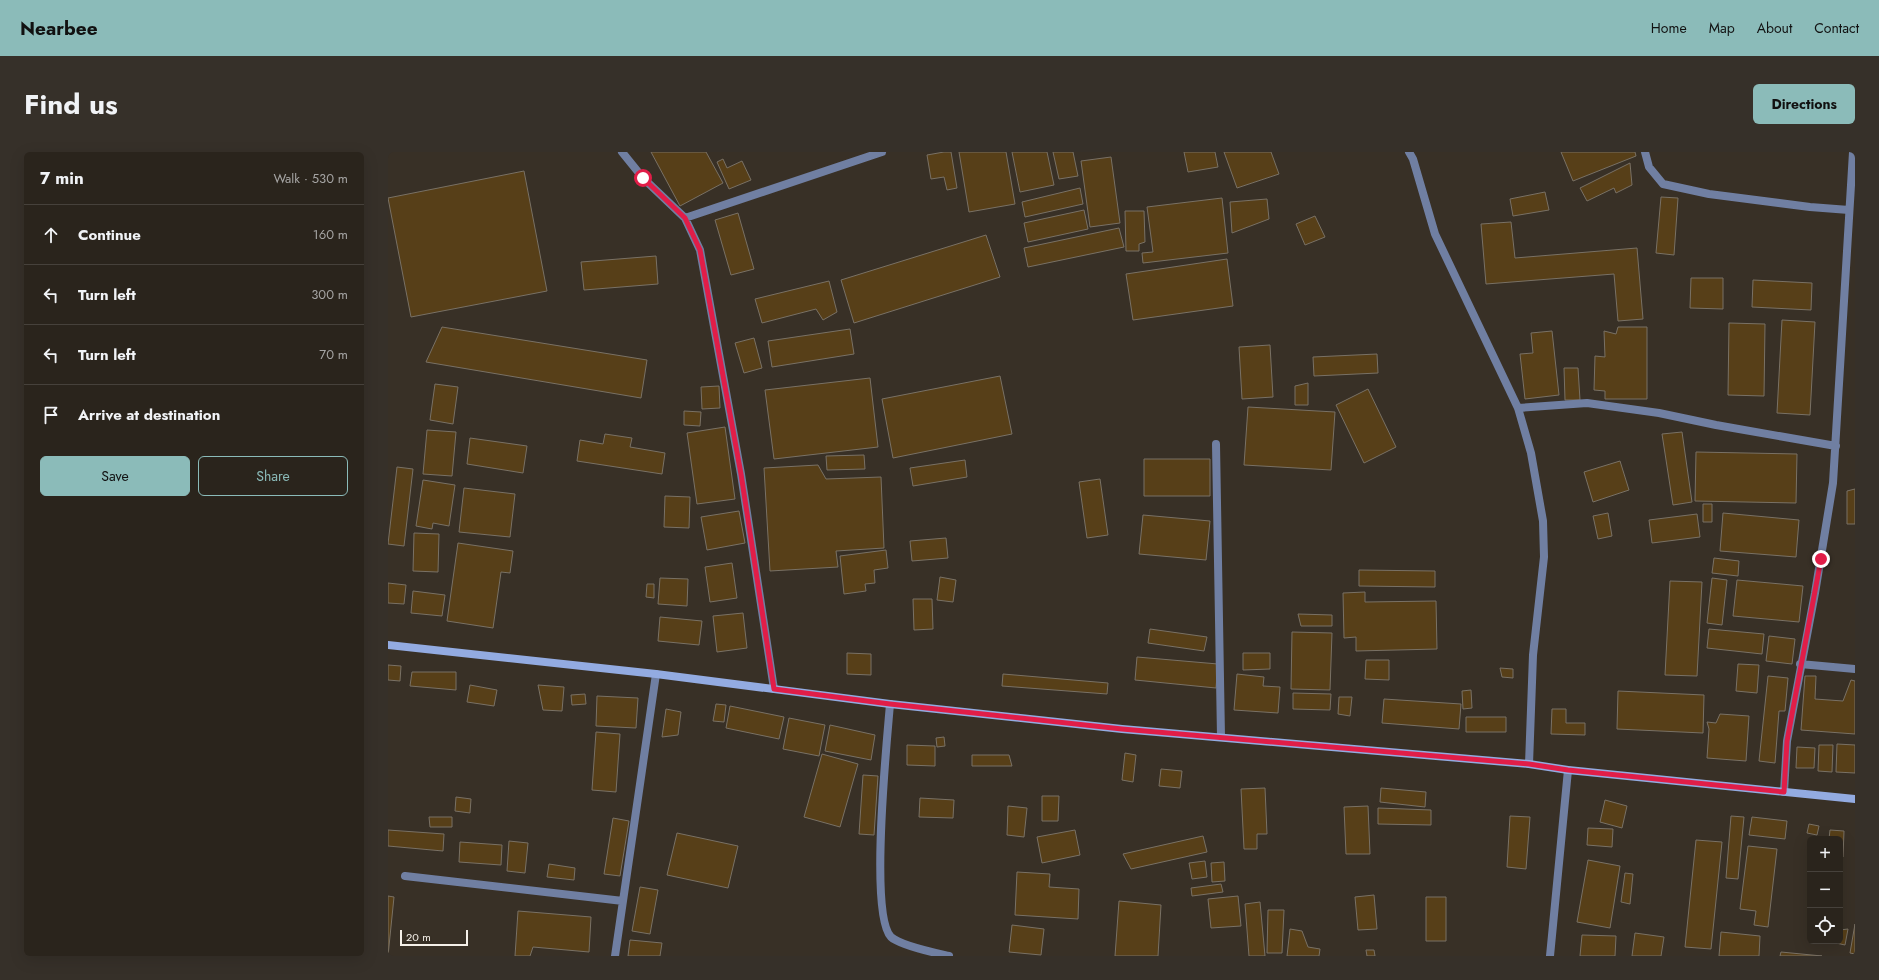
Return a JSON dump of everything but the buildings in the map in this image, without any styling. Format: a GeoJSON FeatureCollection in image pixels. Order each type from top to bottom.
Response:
{"type":"FeatureCollection","features":[{"type":"Feature","properties":{"kind":"street"},"geometry":{"type":"LineString","coordinates":[[622,152],[643,178],[685,218],[700,250],[741,474],[774,689]]}},
{"type":"Feature","properties":{"kind":"street"},"geometry":{"type":"LineString","coordinates":[[685,218],[882,152]]}},
{"type":"Feature","properties":{"kind":"street"},"geometry":{"type":"LineString","coordinates":[[1408,152],[1413,159],[1435,234],[1518,408],[1531,453],[1543,521],[1544,558],[1533,655],[1529,764]]}},
{"type":"Feature","properties":{"kind":"street"},"geometry":{"type":"LineString","coordinates":[[1645,152],[1649,167],[1663,184],[1709,194],[1810,207],[1849,210]]}},
{"type":"Feature","properties":{"kind":"street"},"geometry":{"type":"LineString","coordinates":[[1784,792],[1787,741],[1800,664],[1821,559],[1833,482],[1853,152]]}},
{"type":"Feature","properties":{"kind":"street"},"geometry":{"type":"LineString","coordinates":[[1518,408],[1587,403],[1659,413],[1716,425],[1836,446]]}},
{"type":"Feature","properties":{"kind":"street"},"geometry":{"type":"LineString","coordinates":[[1216,444],[1221,737]]}},
{"type":"Feature","properties":{"kind":"street"},"geometry":{"type":"LineString","coordinates":[[388,645],[656,674],[890,704],[1122,729],[1529,764],[1568,770],[1855,799]]}},
{"type":"Feature","properties":{"kind":"street"},"geometry":{"type":"LineString","coordinates":[[1800,664],[1855,670]]}},
{"type":"Feature","properties":{"kind":"street"},"geometry":{"type":"LineString","coordinates":[[615,956],[656,674]]}},
{"type":"Feature","properties":{"kind":"street"},"geometry":{"type":"LineString","coordinates":[[890,704],[882,800],[880,877],[882,918],[891,937],[916,949],[949,956]]}},
{"type":"Feature","properties":{"kind":"street"},"geometry":{"type":"LineString","coordinates":[[1550,956],[1568,770]]}},
{"type":"Feature","properties":{"kind":"street"},"geometry":{"type":"LineString","coordinates":[[405,876],[623,901]]}},
{"type":"Feature","properties":{"kind":"route"},"geometry":{"type":"LineString","coordinates":[[643,178],[685,218],[700,250],[741,474],[774,689],[890,704],[1122,729],[1529,764],[1568,770],[1784,792],[1787,741],[1800,664],[1821,559]]}}]}
